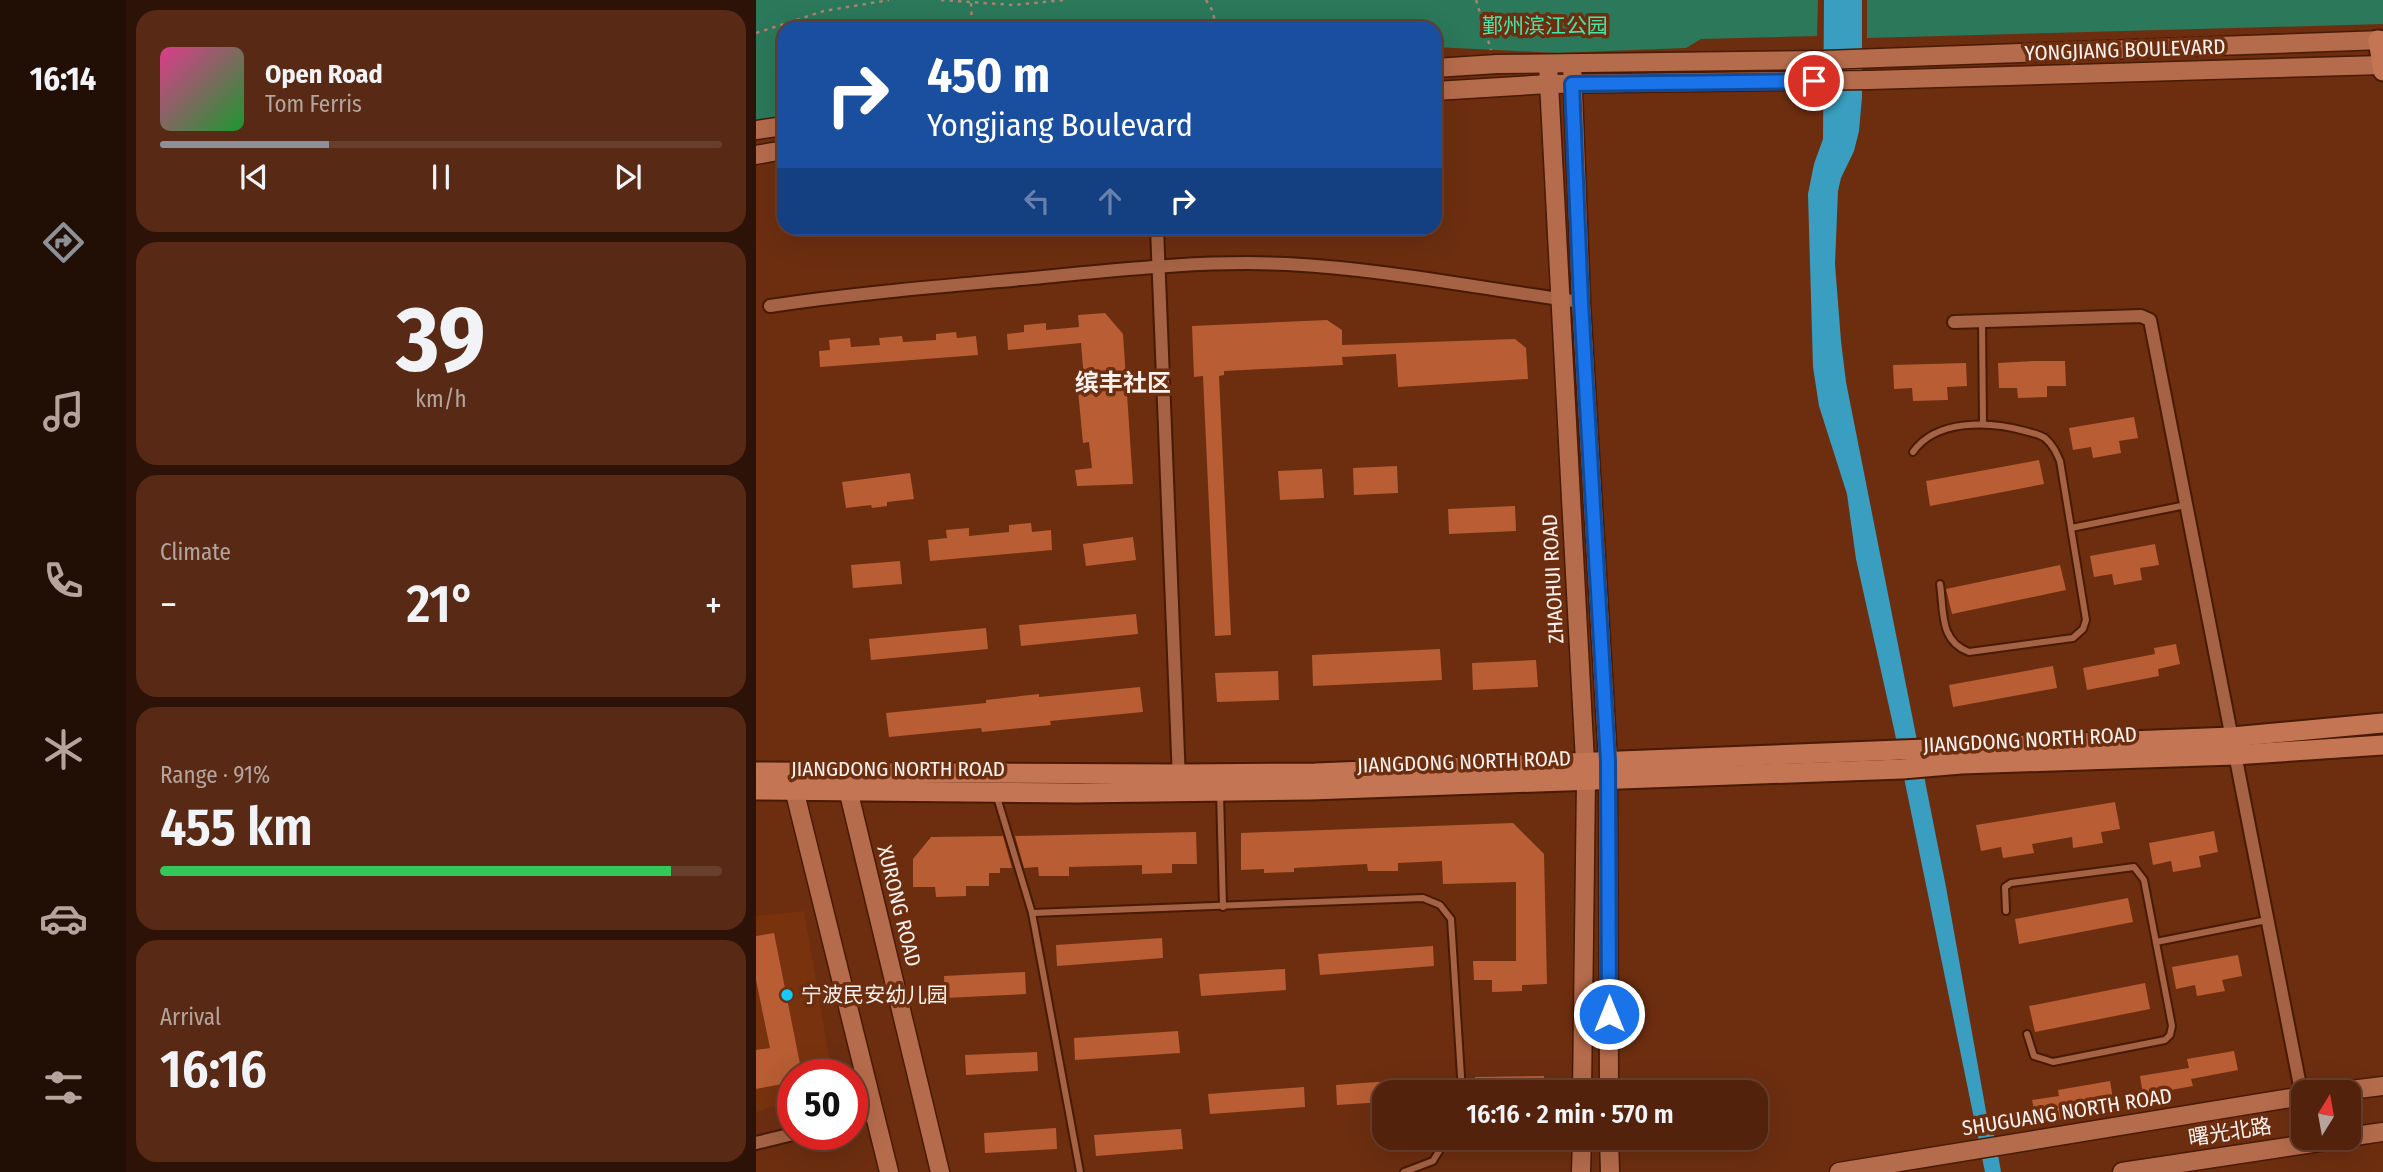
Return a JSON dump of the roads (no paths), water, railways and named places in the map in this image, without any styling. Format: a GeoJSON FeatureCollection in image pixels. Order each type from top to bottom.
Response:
{"type":"FeatureCollection","features":[{"type":"Feature","properties":{"kind":"main road","name":"YONGJIANG BOULEVARD"},"geometry":{"type":"LineString","coordinates":[[1572,64],[1871,59],[2381,40]]}},
{"type":"Feature","properties":{"kind":"main road"},"geometry":{"type":"LineString","coordinates":[[2381,40],[2383,67]]}},
{"type":"Feature","properties":{"kind":"main road","name":"ZHAOHUI ROAD"},"geometry":{"type":"LineString","coordinates":[[1548,64],[1586,771],[1582,1080]]}},
{"type":"Feature","properties":{"kind":"main road"},"geometry":{"type":"LineString","coordinates":[[1442,68],[1572,64]]}},
{"type":"Feature","properties":{"kind":"main road","name":"ZHAOHUI ROAD"},"geometry":{"type":"LineString","coordinates":[[1572,64],[1581,302],[1608,771],[1609,1080]]}},
{"type":"Feature","properties":{"kind":"main road","name":"YONGJIANG BOULEVARD"},"geometry":{"type":"LineString","coordinates":[[1572,84],[1869,80],[2383,67]]}},
{"type":"Feature","properties":{"kind":"main road"},"geometry":{"type":"LineString","coordinates":[[1442,91],[1572,84]]}},
{"type":"Feature","properties":{"kind":"main road"},"geometry":{"type":"LineString","coordinates":[[756,130],[777,127]]}},
{"type":"Feature","properties":{"kind":"main road"},"geometry":{"type":"LineString","coordinates":[[756,155],[777,151]]}},
{"type":"Feature","properties":{"kind":"main road","name":"JIANGDONG NORTH ROAD"},"geometry":{"type":"LineString","coordinates":[[2233,746],[2383,723]]}},
{"type":"Feature","properties":{"kind":"main road","name":"JIANGDONG NORTH ROAD"},"geometry":{"type":"LineString","coordinates":[[1608,771],[1885,750],[1949,757],[2233,746],[2383,745]]}},
{"type":"Feature","properties":{"kind":"main road","name":"JIANGDONG NORTH ROAD"},"geometry":{"type":"LineString","coordinates":[[846,781],[995,792],[1315,773],[1902,769],[1949,757]]}},
{"type":"Feature","properties":{"kind":"main road","name":"JIANGDONG NORTH ROAD"},"geometry":{"type":"LineString","coordinates":[[756,790],[792,782],[846,781],[1179,783],[1220,790],[1324,790],[1586,771]]}},
{"type":"Feature","properties":{"kind":"main road","name":"JIANGDONG NORTH ROAD"},"geometry":{"type":"LineString","coordinates":[[756,772],[792,782]]}},
{"type":"Feature","properties":{"kind":"main road","name":"XURONG ROAD"},"geometry":{"type":"LineString","coordinates":[[846,781],[940,1172]]}},
{"type":"Feature","properties":{"kind":"main road"},"geometry":{"type":"LineString","coordinates":[[792,782],[889,1172]]}},
{"type":"Feature","properties":{"kind":"main road"},"geometry":{"type":"LineString","coordinates":[[2361,1089],[2383,1086]]}},
{"type":"Feature","properties":{"kind":"main road","name":"SHUGUANG NORTH ROAD"},"geometry":{"type":"LineString","coordinates":[[1839,1172],[2291,1098]]}},
{"type":"Feature","properties":{"kind":"main road","name":"曙光北路"},"geometry":{"type":"LineString","coordinates":[[2361,1135],[2383,1132]]}},
{"type":"Feature","properties":{"kind":"main road","name":"曙光北路"},"geometry":{"type":"LineString","coordinates":[[2122,1172],[2291,1146]]}},
{"type":"Feature","properties":{"kind":"main road"},"geometry":{"type":"LineString","coordinates":[[1581,1172],[1582,1150]]}},
{"type":"Feature","properties":{"kind":"main road"},"geometry":{"type":"LineString","coordinates":[[1609,1150],[1609,1172]]}},
{"type":"Feature","properties":{"kind":"street"},"geometry":{"type":"LineString","coordinates":[[1157,235],[1179,783]]}},
{"type":"Feature","properties":{"kind":"street"},"geometry":{"type":"LineString","coordinates":[[770,306],[920,288],[1158,266],[1236,262],[1289,264],[1391,275],[1581,302]]}},
{"type":"Feature","properties":{"kind":"street"},"geometry":{"type":"LineString","coordinates":[[1954,322],[2141,316],[2150,320],[2299,1080]]}},
{"type":"Feature","properties":{"kind":"street"},"geometry":{"type":"LineString","coordinates":[[868,1115],[874,1113]]}},
{"type":"Feature","properties":{"kind":"street"},"geometry":{"type":"LineString","coordinates":[[756,1143],[777,1137]]}},
{"type":"Feature","properties":{"kind":"lane"},"geometry":{"type":"LineString","coordinates":[[1982,321],[1983,424]]}},
{"type":"Feature","properties":{"kind":"lane"},"geometry":{"type":"LineString","coordinates":[[1913,453],[1921,442],[1935,433],[1983,424],[2015,428],[2042,436],[2053,446],[2060,461],[2086,620],[2083,629],[2073,638],[1978,653],[1957,648],[1947,637],[1940,583]]}},
{"type":"Feature","properties":{"kind":"lane"},"geometry":{"type":"LineString","coordinates":[[2071,528],[2186,505]]}},
{"type":"Feature","properties":{"kind":"lane"},"geometry":{"type":"LineString","coordinates":[[1220,790],[1223,907]]}},
{"type":"Feature","properties":{"kind":"lane"},"geometry":{"type":"LineString","coordinates":[[995,792],[1032,913],[1080,1172]]}},
{"type":"Feature","properties":{"kind":"lane"},"geometry":{"type":"LineString","coordinates":[[2006,911],[2005,887],[2011,883],[2134,867],[2144,880],[2172,1026],[2170,1035],[2165,1040],[2053,1062],[2034,1056],[2027,1034]]}},
{"type":"Feature","properties":{"kind":"lane"},"geometry":{"type":"LineString","coordinates":[[1032,913],[1423,898],[1440,905],[1451,919],[1461,1080]]}},
{"type":"Feature","properties":{"kind":"lane"},"geometry":{"type":"LineString","coordinates":[[2156,942],[2267,920]]}},
{"type":"Feature","properties":{"kind":"lane"},"geometry":{"type":"LineString","coordinates":[[1404,1172],[1433,1161],[1440,1150]]}},
{"type":"Feature","properties":{"kind":"water"},"geometry":{"type":"Polygon","coordinates":[[[1824,0],[1862,0],[1862,97],[1859,131],[1838,191],[1835,264],[1841,341],[1846,382],[1946,887],[1989,1128],[1995,1137],[2001,1172],[1985,1172],[1894,729],[1856,559],[1847,494],[1819,406],[1813,367],[1808,194],[1814,164],[1823,139],[1824,0]]]}},
{"type":"Feature","properties":{"kind":"place","name":"宁波民安幼儿园"},"geometry":{"type":"Point","coordinates":[787,995]}},
{"type":"Feature","properties":{"kind":"district","name":"缤丰社区"},"geometry":{"type":"Point","coordinates":[1123,383]}},
{"type":"Feature","properties":{"kind":"park label","name":"鄞州滨江公园"},"geometry":{"type":"Point","coordinates":[1545,26]}}]}
